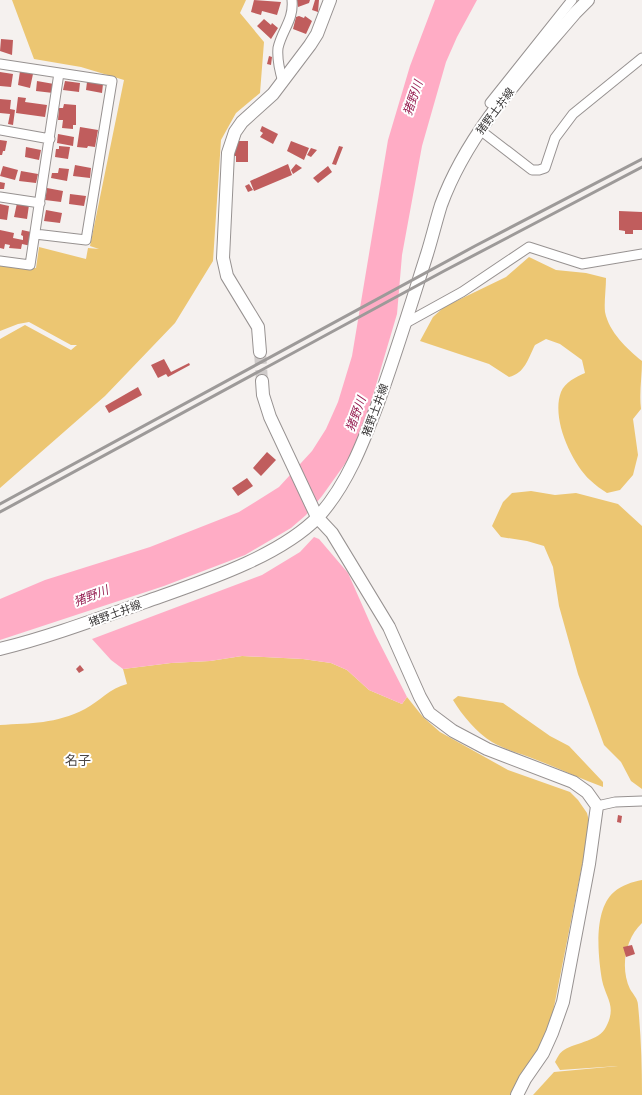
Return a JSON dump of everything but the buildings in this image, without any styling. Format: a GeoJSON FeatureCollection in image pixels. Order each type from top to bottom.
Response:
{"type":"FeatureCollection","features":[{"type":"Feature","properties":{"kind":"street"},"geometry":{"type":"LineString","coordinates":[[283,82],[280,74],[278,48],[293,11],[292,0]]}},
{"type":"Feature","properties":{"kind":"street"},"geometry":{"type":"LineString","coordinates":[[260,352],[258,327],[227,276],[223,258],[228,153],[235,132],[242,122],[283,82],[317,34],[330,0]]}},
{"type":"Feature","properties":{"kind":"street"},"geometry":{"type":"LineString","coordinates":[[490,103],[572,0]]}},
{"type":"Feature","properties":{"kind":"street","name":"猪野土井線"},"geometry":{"type":"LineString","coordinates":[[0,649],[72,628],[220,574],[258,557],[292,538],[317,517],[341,486],[362,447],[404,324],[442,205],[460,162],[480,130],[523,74],[588,0]]}},
{"type":"Feature","properties":{"kind":"street"},"geometry":{"type":"LineString","coordinates":[[480,130],[532,170],[545,168],[555,138],[574,114],[642,58]]}},
{"type":"Feature","properties":{"kind":"street"},"geometry":{"type":"LineString","coordinates":[[0,64],[112,81],[86,240],[35,234]]}},
{"type":"Feature","properties":{"kind":"street"},"geometry":{"type":"LineString","coordinates":[[0,261],[30,265],[59,73]]}},
{"type":"Feature","properties":{"kind":"street"},"geometry":{"type":"LineString","coordinates":[[0,130],[50,139]]}},
{"type":"Feature","properties":{"kind":"street"},"geometry":{"type":"LineString","coordinates":[[0,197],[40,203]]}},
{"type":"Feature","properties":{"kind":"street"},"geometry":{"type":"LineString","coordinates":[[404,324],[462,292],[529,247],[582,264],[642,254]]}},
{"type":"Feature","properties":{"kind":"street"},"geometry":{"type":"LineString","coordinates":[[262,381],[263,394],[270,417],[317,517],[332,533],[389,626],[420,697],[429,713],[453,731],[487,749],[573,782],[587,792],[597,806],[589,864],[563,1002],[543,1053],[517,1095]]}},
{"type":"Feature","properties":{"kind":"street"},"geometry":{"type":"LineString","coordinates":[[597,806],[615,802],[642,802]]}},
{"type":"Feature","properties":{"kind":"shaded area"},"geometry":{"type":"Polygon","coordinates":[[[12,0],[246,0],[240,13],[264,42],[260,93],[236,113],[221,140],[213,261],[175,323],[105,396],[0,488],[0,339],[25,325],[71,350],[77,345],[71,345],[29,322],[18,324],[0,331],[0,264],[36,268],[39,247],[86,259],[88,248],[99,249],[90,246],[124,80],[81,67],[34,59],[12,0]]]}},
{"type":"Feature","properties":{"kind":"shaded area"},"geometry":{"type":"Polygon","coordinates":[[[529,257],[556,270],[586,273],[606,278],[605,312],[610,326],[619,340],[642,361],[640,397],[641,409],[633,419],[638,455],[633,475],[620,490],[607,493],[590,480],[576,462],[561,427],[559,403],[561,392],[568,383],[585,373],[582,360],[560,344],[546,339],[535,345],[522,369],[509,377],[489,364],[420,341],[433,317],[444,307],[506,277],[529,257]]]}},
{"type":"Feature","properties":{"kind":"shaded area"},"geometry":{"type":"Polygon","coordinates":[[[531,491],[555,495],[576,493],[618,504],[642,526],[642,789],[631,781],[621,762],[604,745],[578,674],[559,606],[553,567],[544,546],[527,541],[501,537],[492,526],[503,502],[512,493],[531,491]]]}},
{"type":"Feature","properties":{"kind":"shaded area"},"geometry":{"type":"Polygon","coordinates":[[[242,656],[303,659],[331,663],[347,670],[369,690],[402,704],[407,697],[423,717],[440,732],[508,770],[570,792],[587,813],[590,825],[553,1012],[545,1035],[515,1095],[0,1095],[0,725],[43,722],[64,718],[85,709],[115,688],[127,684],[123,669],[171,663],[210,661],[242,656]]]}},
{"type":"Feature","properties":{"kind":"shaded area"},"geometry":{"type":"Polygon","coordinates":[[[458,696],[503,703],[550,736],[569,746],[603,782],[603,787],[506,749],[492,742],[475,729],[461,712],[453,700],[458,696]]]}},
{"type":"Feature","properties":{"kind":"shaded area"},"geometry":{"type":"Polygon","coordinates":[[[642,880],[642,923],[636,930],[628,945],[625,972],[630,989],[638,1003],[642,1095],[533,1095],[554,1072],[618,1066],[560,1070],[555,1062],[563,1051],[569,1047],[593,1038],[603,1032],[606,1027],[611,1013],[611,1008],[602,980],[599,959],[600,921],[607,900],[614,892],[627,884],[642,880]]]}},
{"type":"Feature","properties":{"kind":"water","name":"猪野川"},"geometry":{"type":"Polygon","coordinates":[[[435,0],[477,0],[457,37],[446,62],[422,146],[402,255],[397,314],[368,412],[352,454],[322,496],[306,515],[291,528],[245,555],[164,586],[0,640],[0,599],[45,580],[150,547],[239,512],[279,487],[312,451],[326,429],[338,402],[352,356],[388,140],[410,66],[435,0]]]}},
{"type":"Feature","properties":{"kind":"water"},"geometry":{"type":"Polygon","coordinates":[[[314,537],[319,539],[348,573],[375,634],[407,697],[402,704],[369,690],[347,670],[331,663],[303,659],[242,656],[210,661],[171,663],[123,669],[111,660],[92,639],[262,575],[300,552],[314,537]]]}},
{"type":"Feature","properties":{"kind":"tunnel"},"geometry":{"type":"LineString","coordinates":[[260,352],[262,381]]}},
{"type":"Feature","properties":{"kind":"railway"},"geometry":{"type":"LineString","coordinates":[[0,504],[475,246],[642,159]]}},
{"type":"Feature","properties":{"kind":"railway"},"geometry":{"type":"LineString","coordinates":[[0,512],[444,271],[642,167]]}},
{"type":"Feature","properties":{"kind":"district","name":"名子"},"geometry":{"type":"Point","coordinates":[78,760]}}]}
